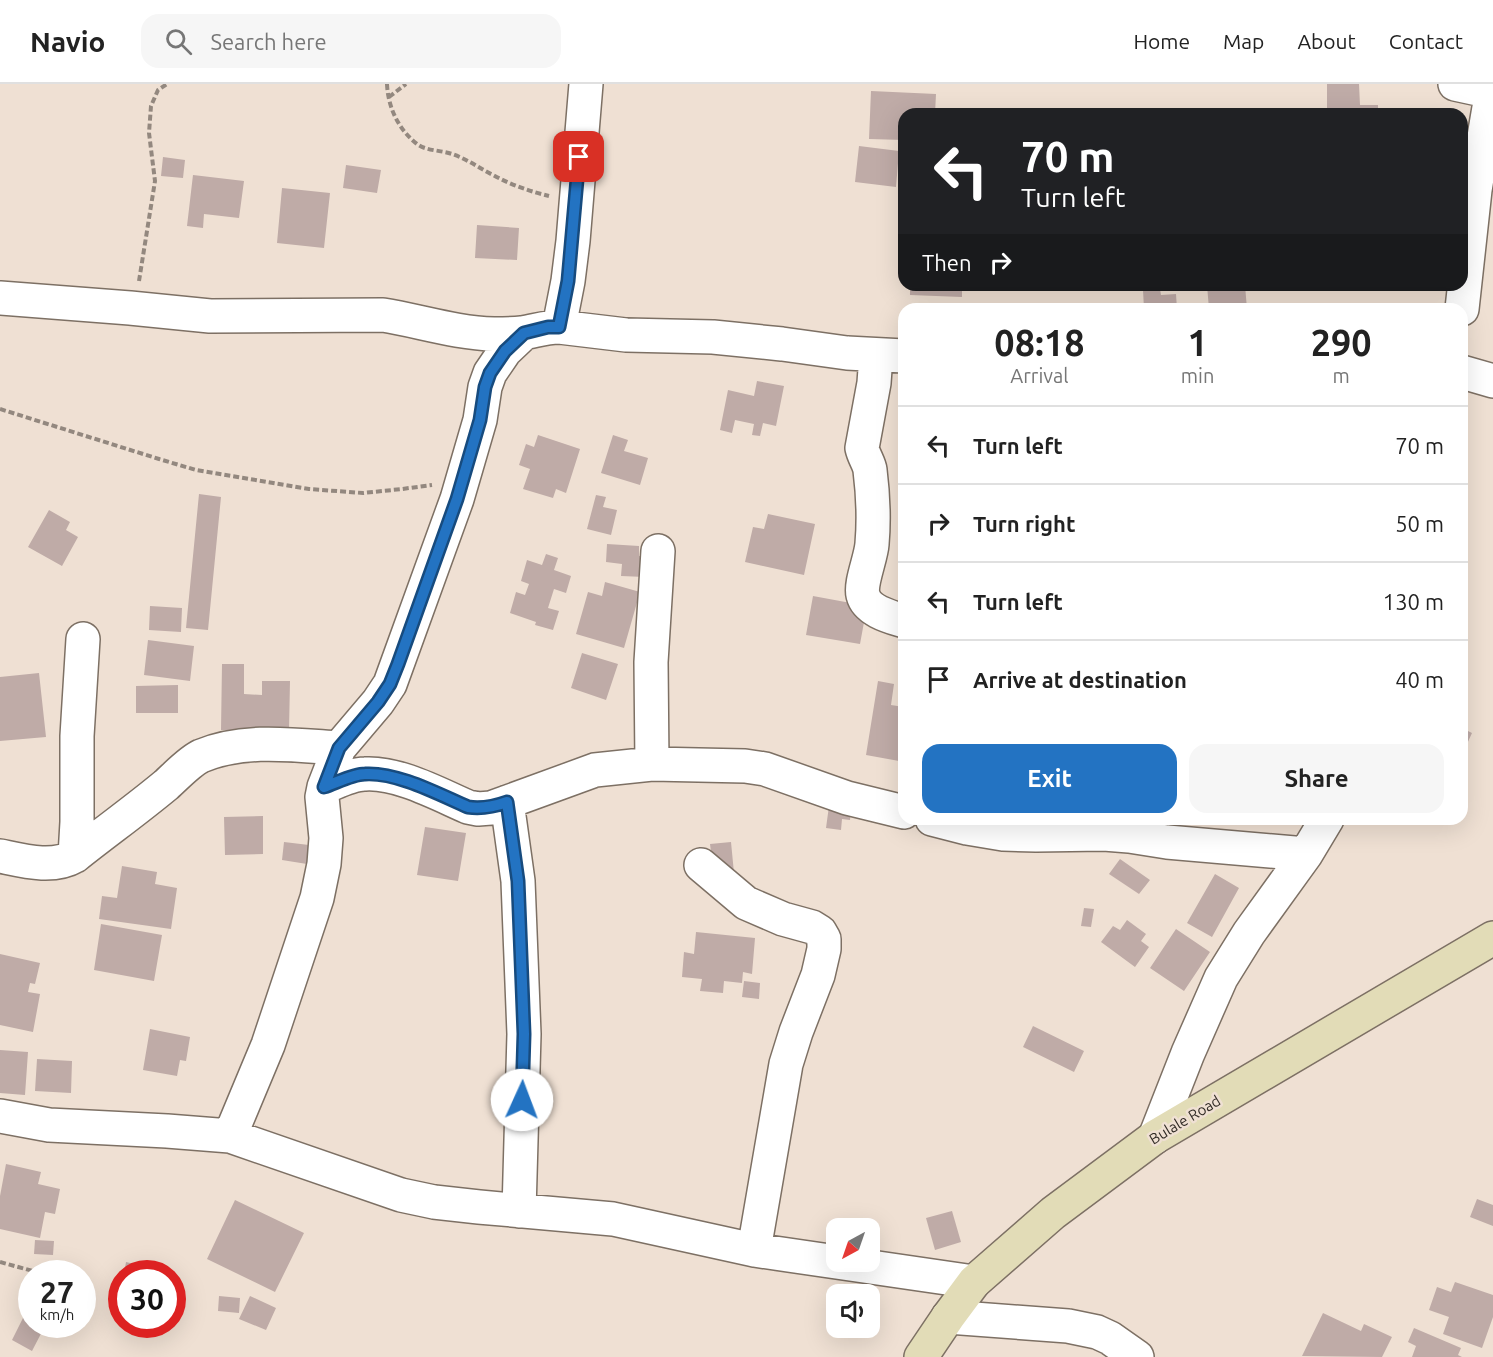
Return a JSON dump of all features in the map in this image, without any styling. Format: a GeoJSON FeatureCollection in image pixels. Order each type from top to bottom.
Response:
{"type":"FeatureCollection","features":[{"type":"Feature","properties":{"kind":"street"},"geometry":{"type":"LineString","coordinates":[[559,327],[568,281],[586,84]]}},
{"type":"Feature","properties":{"kind":"street"},"geometry":{"type":"LineString","coordinates":[[1455,84],[1492,88],[1475,190],[1468,254]]}},
{"type":"Feature","properties":{"kind":"street"},"geometry":{"type":"LineString","coordinates":[[0,298],[210,316],[383,315],[474,333],[524,333],[548,327],[559,327],[626,335],[712,337],[890,356],[874,383],[862,448],[869,467],[872,507],[872,546],[863,594],[867,603],[875,609],[898,619]]}},
{"type":"Feature","properties":{"kind":"street"},"geometry":{"type":"LineString","coordinates":[[230,1136],[268,1045],[317,898],[324,864],[326,838],[322,797],[324,787],[339,748],[378,702],[390,684],[462,481],[480,420],[485,387],[490,373],[505,351],[524,333]]}},
{"type":"Feature","properties":{"kind":"street"},"geometry":{"type":"LineString","coordinates":[[1468,374],[1493,381]]}},
{"type":"Feature","properties":{"kind":"street"},"geometry":{"type":"LineString","coordinates":[[652,764],[651,662],[658,551]]}},
{"type":"Feature","properties":{"kind":"street"},"geometry":{"type":"LineString","coordinates":[[75,856],[76,736],[83,639]]}},
{"type":"Feature","properties":{"kind":"street"},"geometry":{"type":"LineString","coordinates":[[0,856],[26,861],[54,863],[66,861],[198,757],[221,749],[290,744],[339,748]]}},
{"type":"Feature","properties":{"kind":"street"},"geometry":{"type":"LineString","coordinates":[[324,787],[363,774],[380,774],[400,778],[468,807],[478,809],[507,802],[595,770],[652,764],[745,766],[765,769],[848,798],[898,810]]}},
{"type":"Feature","properties":{"kind":"street"},"geometry":{"type":"LineString","coordinates":[[507,802],[518,881],[524,1034],[519,1211]]}},
{"type":"Feature","properties":{"kind":"street"},"geometry":{"type":"LineString","coordinates":[[955,825],[1003,834],[1104,834],[1306,854]]}},
{"type":"Feature","properties":{"kind":"street"},"geometry":{"type":"LineString","coordinates":[[1155,1137],[1221,978],[1249,933],[1324,825]]}},
{"type":"Feature","properties":{"kind":"street"},"geometry":{"type":"LineString","coordinates":[[701,865],[746,903],[812,927],[820,932],[824,939],[818,975],[786,1064],[754,1250]]}},
{"type":"Feature","properties":{"kind":"street","name":"Bulale Road"},"geometry":{"type":"LineString","coordinates":[[921,1357],[975,1282],[1053,1213],[1155,1137],[1493,938]]}},
{"type":"Feature","properties":{"kind":"street"},"geometry":{"type":"LineString","coordinates":[[0,1116],[49,1125],[230,1136],[401,1195],[434,1202],[613,1219],[754,1250],[975,1282]]}},
{"type":"Feature","properties":{"kind":"street"},"geometry":{"type":"LineString","coordinates":[[948,1317],[1068,1326],[1097,1332],[1110,1338],[1137,1357]]}},
{"type":"Feature","properties":{"kind":"path"},"geometry":{"type":"LineString","coordinates":[[130,308],[141,272],[155,181],[149,133],[151,106],[158,90],[167,84]]}},
{"type":"Feature","properties":{"kind":"path"},"geometry":{"type":"LineString","coordinates":[[387,84],[391,109],[396,119],[418,145],[450,153],[523,189],[576,202]]}},
{"type":"Feature","properties":{"kind":"path"},"geometry":{"type":"LineString","coordinates":[[389,97],[406,84]]}},
{"type":"Feature","properties":{"kind":"path"},"geometry":{"type":"LineString","coordinates":[[0,409],[196,470],[309,489],[363,493],[462,481]]}},
{"type":"Feature","properties":{"kind":"path"},"geometry":{"type":"LineString","coordinates":[[0,1262],[18,1267]]}},
{"type":"Feature","properties":{"kind":"building"},"geometry":{"type":"Polygon","coordinates":[[[1327,84],[1359,84],[1360,105],[1378,105],[1378,108],[1327,108],[1327,84]]]}},
{"type":"Feature","properties":{"kind":"building"},"geometry":{"type":"Polygon","coordinates":[[[871,91],[936,94],[935,108],[898,108],[898,140],[869,139],[871,91]]]}},
{"type":"Feature","properties":{"kind":"building"},"geometry":{"type":"Polygon","coordinates":[[[859,146],[898,151],[896,187],[855,182],[859,146]]]}},
{"type":"Feature","properties":{"kind":"building"},"geometry":{"type":"Polygon","coordinates":[[[163,157],[185,160],[183,178],[161,176],[163,157]]]}},
{"type":"Feature","properties":{"kind":"building"},"geometry":{"type":"Polygon","coordinates":[[[346,165],[381,170],[377,193],[343,188],[346,165]]]}},
{"type":"Feature","properties":{"kind":"building"},"geometry":{"type":"Polygon","coordinates":[[[193,175],[244,181],[239,218],[204,214],[203,228],[187,226],[193,175]]]}},
{"type":"Feature","properties":{"kind":"building"},"geometry":{"type":"Polygon","coordinates":[[[282,188],[330,193],[324,248],[277,243],[282,188]]]}},
{"type":"Feature","properties":{"kind":"building"},"geometry":{"type":"Polygon","coordinates":[[[477,225],[519,228],[517,260],[475,258],[477,225]]]}},
{"type":"Feature","properties":{"kind":"building"},"geometry":{"type":"Polygon","coordinates":[[[910,291],[962,291],[962,297],[910,295],[910,291]]]}},
{"type":"Feature","properties":{"kind":"building"},"geometry":{"type":"Polygon","coordinates":[[[1143,291],[1160,291],[1161,295],[1176,294],[1177,303],[1144,303],[1143,291]]]}},
{"type":"Feature","properties":{"kind":"building"},"geometry":{"type":"Polygon","coordinates":[[[1208,291],[1246,291],[1246,303],[1208,303],[1208,291]]]}},
{"type":"Feature","properties":{"kind":"building"},"geometry":{"type":"Polygon","coordinates":[[[757,381],[784,386],[776,426],[763,423],[760,436],[752,435],[754,424],[735,420],[732,433],[720,430],[728,390],[754,396],[757,381]]]}},
{"type":"Feature","properties":{"kind":"building"},"geometry":{"type":"Polygon","coordinates":[[[538,435],[580,449],[566,493],[556,489],[553,498],[523,489],[530,469],[519,465],[526,444],[534,447],[538,435]]]}},
{"type":"Feature","properties":{"kind":"building"},"geometry":{"type":"Polygon","coordinates":[[[613,435],[628,440],[624,451],[648,458],[640,485],[601,473],[613,435]]]}},
{"type":"Feature","properties":{"kind":"building"},"geometry":{"type":"Polygon","coordinates":[[[199,494],[221,497],[208,630],[186,628],[199,494]]]}},
{"type":"Feature","properties":{"kind":"building"},"geometry":{"type":"Polygon","coordinates":[[[596,495],[606,497],[603,507],[617,510],[611,535],[587,529],[596,495]]]}},
{"type":"Feature","properties":{"kind":"building"},"geometry":{"type":"Polygon","coordinates":[[[49,510],[70,522],[66,530],[78,537],[62,566],[28,547],[49,510]]]}},
{"type":"Feature","properties":{"kind":"building"},"geometry":{"type":"Polygon","coordinates":[[[768,514],[815,524],[804,575],[745,562],[753,527],[764,529],[768,514]]]}},
{"type":"Feature","properties":{"kind":"building"},"geometry":{"type":"Polygon","coordinates":[[[607,544],[639,546],[639,556],[652,557],[645,577],[621,576],[622,564],[606,562],[607,544]]]}},
{"type":"Feature","properties":{"kind":"building"},"geometry":{"type":"Polygon","coordinates":[[[546,554],[558,558],[554,570],[571,576],[566,593],[554,589],[548,608],[559,611],[553,630],[535,625],[536,622],[510,613],[516,592],[525,595],[529,584],[521,581],[527,560],[542,565],[546,554]]]}},
{"type":"Feature","properties":{"kind":"building"},"geometry":{"type":"Polygon","coordinates":[[[605,582],[640,592],[624,648],[576,634],[588,592],[602,596],[605,582]]]}},
{"type":"Feature","properties":{"kind":"building"},"geometry":{"type":"Polygon","coordinates":[[[813,596],[867,606],[860,644],[806,635],[813,596]]]}},
{"type":"Feature","properties":{"kind":"building"},"geometry":{"type":"Polygon","coordinates":[[[150,606],[182,608],[181,632],[149,630],[150,606]]]}},
{"type":"Feature","properties":{"kind":"building"},"geometry":{"type":"Polygon","coordinates":[[[148,640],[194,646],[190,681],[144,675],[148,640]]]}},
{"type":"Feature","properties":{"kind":"building"},"geometry":{"type":"Polygon","coordinates":[[[582,653],[618,664],[606,700],[571,688],[582,653]]]}},
{"type":"Feature","properties":{"kind":"building"},"geometry":{"type":"Polygon","coordinates":[[[222,664],[244,664],[244,694],[262,695],[262,681],[290,681],[289,731],[221,730],[222,664]]]}},
{"type":"Feature","properties":{"kind":"building"},"geometry":{"type":"Polygon","coordinates":[[[39,673],[46,737],[0,741],[0,677],[39,673]]]}},
{"type":"Feature","properties":{"kind":"building"},"geometry":{"type":"Polygon","coordinates":[[[878,681],[894,684],[891,705],[898,706],[898,761],[866,755],[878,681]]]}},
{"type":"Feature","properties":{"kind":"building"},"geometry":{"type":"Polygon","coordinates":[[[178,685],[178,713],[136,713],[136,686],[178,685]]]}},
{"type":"Feature","properties":{"kind":"building"},"geometry":{"type":"Polygon","coordinates":[[[829,806],[851,809],[850,820],[842,819],[841,830],[826,828],[829,806]]]}},
{"type":"Feature","properties":{"kind":"building"},"geometry":{"type":"Polygon","coordinates":[[[263,816],[263,854],[225,855],[224,817],[263,816]]]}},
{"type":"Feature","properties":{"kind":"building"},"geometry":{"type":"Polygon","coordinates":[[[425,827],[466,833],[458,881],[417,875],[425,827]]]}},
{"type":"Feature","properties":{"kind":"building"},"geometry":{"type":"Polygon","coordinates":[[[284,842],[309,845],[307,864],[282,860],[284,842]]]}},
{"type":"Feature","properties":{"kind":"building"},"geometry":{"type":"Polygon","coordinates":[[[731,842],[734,873],[714,875],[710,844],[731,842]]]}},
{"type":"Feature","properties":{"kind":"building"},"geometry":{"type":"Polygon","coordinates":[[[1120,859],[1150,880],[1139,894],[1109,874],[1120,859]]]}},
{"type":"Feature","properties":{"kind":"building"},"geometry":{"type":"Polygon","coordinates":[[[122,866],[157,872],[155,884],[177,888],[171,929],[99,919],[102,896],[117,898],[122,866]]]}},
{"type":"Feature","properties":{"kind":"building"},"geometry":{"type":"Polygon","coordinates":[[[1215,874],[1239,888],[1212,937],[1187,923],[1215,874]]]}},
{"type":"Feature","properties":{"kind":"building"},"geometry":{"type":"Polygon","coordinates":[[[1084,908],[1094,909],[1091,927],[1081,926],[1084,908]]]}},
{"type":"Feature","properties":{"kind":"building"},"geometry":{"type":"Polygon","coordinates":[[[1127,920],[1146,934],[1141,941],[1149,947],[1135,967],[1101,942],[1113,926],[1120,930],[1127,920]]]}},
{"type":"Feature","properties":{"kind":"building"},"geometry":{"type":"Polygon","coordinates":[[[101,924],[162,935],[154,981],[94,970],[101,924]]]}},
{"type":"Feature","properties":{"kind":"building"},"geometry":{"type":"Polygon","coordinates":[[[1176,929],[1210,952],[1184,991],[1150,968],[1176,929]]]}},
{"type":"Feature","properties":{"kind":"building"},"geometry":{"type":"Polygon","coordinates":[[[696,932],[755,938],[752,974],[743,972],[742,983],[724,981],[723,993],[700,991],[702,979],[682,977],[684,952],[694,954],[696,932]]]}},
{"type":"Feature","properties":{"kind":"building"},"geometry":{"type":"Polygon","coordinates":[[[0,954],[40,963],[35,984],[30,983],[28,992],[40,994],[33,1032],[0,1025],[0,954]]]}},
{"type":"Feature","properties":{"kind":"building"},"geometry":{"type":"Polygon","coordinates":[[[744,981],[760,983],[759,999],[742,997],[744,981]]]}},
{"type":"Feature","properties":{"kind":"building"},"geometry":{"type":"Polygon","coordinates":[[[1033,1026],[1084,1051],[1074,1072],[1023,1047],[1033,1026]]]}},
{"type":"Feature","properties":{"kind":"building"},"geometry":{"type":"Polygon","coordinates":[[[150,1029],[190,1037],[186,1061],[180,1060],[177,1076],[143,1070],[150,1029]]]}},
{"type":"Feature","properties":{"kind":"building"},"geometry":{"type":"Polygon","coordinates":[[[0,1050],[28,1052],[25,1095],[0,1093],[0,1050]]]}},
{"type":"Feature","properties":{"kind":"building"},"geometry":{"type":"Polygon","coordinates":[[[37,1059],[72,1061],[71,1093],[35,1091],[37,1059]]]}},
{"type":"Feature","properties":{"kind":"building"},"geometry":{"type":"Polygon","coordinates":[[[6,1164],[41,1172],[38,1184],[60,1189],[55,1214],[45,1212],[40,1238],[0,1229],[0,1196],[6,1164]]]}},
{"type":"Feature","properties":{"kind":"building"},"geometry":{"type":"Polygon","coordinates":[[[1477,1199],[1493,1205],[1493,1226],[1470,1217],[1477,1199]]]}},
{"type":"Feature","properties":{"kind":"building"},"geometry":{"type":"Polygon","coordinates":[[[235,1200],[304,1233],[275,1292],[207,1259],[235,1200]]]}},
{"type":"Feature","properties":{"kind":"building"},"geometry":{"type":"Polygon","coordinates":[[[952,1211],[961,1242],[935,1250],[926,1218],[952,1211]]]}},
{"type":"Feature","properties":{"kind":"building"},"geometry":{"type":"Polygon","coordinates":[[[35,1240],[54,1241],[53,1255],[34,1254],[35,1240]]]}},
{"type":"Feature","properties":{"kind":"building"},"geometry":{"type":"Polygon","coordinates":[[[1455,1282],[1493,1295],[1493,1317],[1482,1348],[1443,1334],[1449,1317],[1429,1310],[1437,1287],[1451,1292],[1455,1282]]]}},
{"type":"Feature","properties":{"kind":"building"},"geometry":{"type":"Polygon","coordinates":[[[219,1296],[240,1298],[239,1313],[218,1311],[219,1296]]]}},
{"type":"Feature","properties":{"kind":"building"},"geometry":{"type":"Polygon","coordinates":[[[250,1296],[276,1308],[266,1330],[239,1319],[250,1296]]]}},
{"type":"Feature","properties":{"kind":"building"},"geometry":{"type":"Polygon","coordinates":[[[1323,1313],[1361,1331],[1364,1324],[1392,1337],[1382,1357],[1302,1356],[1323,1313]]]}},
{"type":"Feature","properties":{"kind":"building"},"geometry":{"type":"Polygon","coordinates":[[[18,1328],[18,1338],[39,1338],[32,1351],[12,1340],[18,1328]]]}},
{"type":"Feature","properties":{"kind":"building"},"geometry":{"type":"Polygon","coordinates":[[[1414,1328],[1461,1348],[1458,1355],[1462,1357],[1412,1357],[1416,1346],[1408,1342],[1414,1328]]]}},
{"type":"Feature","properties":{"kind":"route"},"geometry":{"type":"LineString","coordinates":[[522,1100],[524,1034],[518,881],[507,802],[478,809],[468,807],[400,778],[380,774],[363,774],[324,787],[339,748],[378,702],[390,684],[457,499],[480,420],[485,387],[490,373],[505,351],[524,333],[548,327],[559,327],[573,241],[579,157]]}}]}
